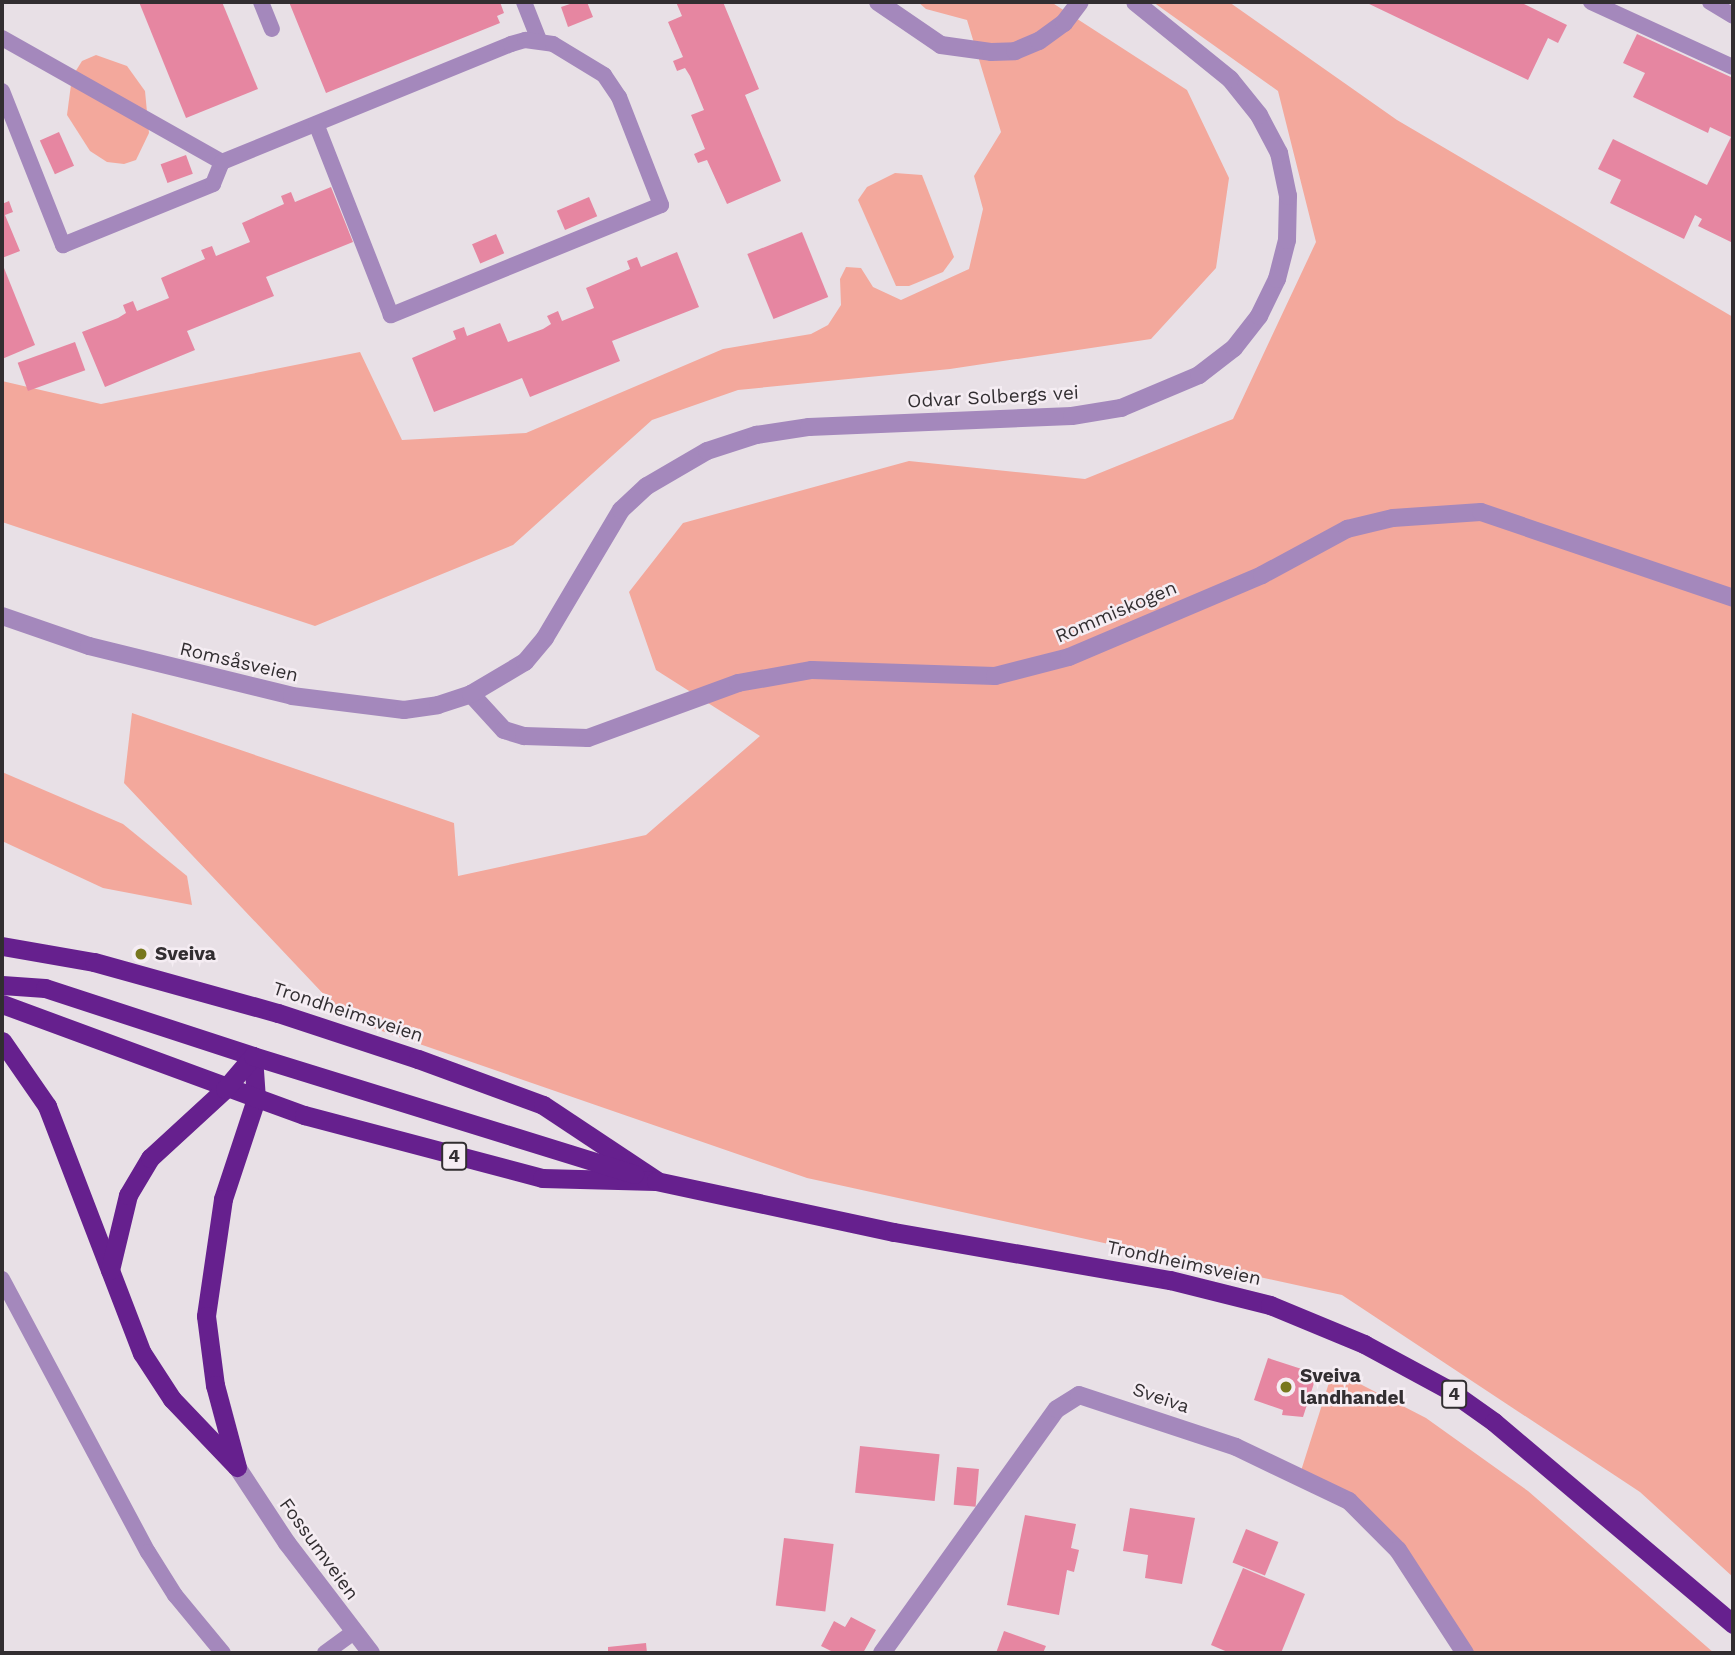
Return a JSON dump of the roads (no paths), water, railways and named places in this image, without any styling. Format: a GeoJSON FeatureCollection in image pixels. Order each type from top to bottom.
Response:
{"type":"FeatureCollection","features":[{"type":"Feature","properties":{"kind":"highway","name":"Trondheimsveien"},"geometry":{"type":"LineString","coordinates":[[2,946],[94,962],[170,983],[454,1071],[543,1105],[656,1181]]}},
{"type":"Feature","properties":{"kind":"highway"},"geometry":{"type":"LineString","coordinates":[[2,985],[45,988],[253,1056],[656,1181]]}},
{"type":"Feature","properties":{"kind":"highway","name":"Trondheimsveien"},"geometry":{"type":"LineString","coordinates":[[2,1004],[256,1099],[417,1147],[542,1178],[656,1181],[760,1206],[1218,1290],[1319,1325],[1410,1367],[1494,1422],[1733,1624]]}},
{"type":"Feature","properties":{"kind":"highway"},"geometry":{"type":"LineString","coordinates":[[2,1041],[47,1106],[142,1353],[172,1399],[237,1467]]}},
{"type":"Feature","properties":{"kind":"highway"},"geometry":{"type":"LineString","coordinates":[[110,1270],[119,1221],[139,1174],[163,1143],[226,1088],[253,1056]]}},
{"type":"Feature","properties":{"kind":"highway"},"geometry":{"type":"LineString","coordinates":[[237,1467],[215,1385],[206,1316],[223,1199],[256,1099],[253,1056]]}},
{"type":"Feature","properties":{"kind":"street"},"geometry":{"type":"LineString","coordinates":[[878,2],[941,44],[991,52],[1015,51],[1039,41],[1063,23],[1080,2]]}},
{"type":"Feature","properties":{"kind":"street","name":"Odvar Solbergs vei"},"geometry":{"type":"LineString","coordinates":[[471,694],[525,662],[545,638],[621,510],[647,486],[707,451],[756,435],[809,427],[1014,421],[1121,408],[1199,375],[1234,348],[1259,316],[1278,279],[1287,240],[1288,196],[1279,153],[1259,115],[1230,79],[1135,2]]}},
{"type":"Feature","properties":{"kind":"street","name":"Rommiskogen"},"geometry":{"type":"LineString","coordinates":[[471,694],[504,730],[524,736],[588,738],[738,683],[812,670],[995,676],[1069,657],[1262,575],[1347,529],[1393,518],[1481,512],[1733,598]]}},
{"type":"Feature","properties":{"kind":"street","name":"Romsåsveien"},"geometry":{"type":"LineString","coordinates":[[2,616],[151,663],[361,707],[404,710],[471,694]]}},
{"type":"Feature","properties":{"kind":"street","name":"Sveiva"},"geometry":{"type":"LineString","coordinates":[[882,1653],[1057,1409],[1079,1395],[1236,1447],[1349,1501],[1398,1550],[1465,1653]]}},
{"type":"Feature","properties":{"kind":"street","name":"Fossumveien"},"geometry":{"type":"LineString","coordinates":[[237,1467],[371,1653]]}},
{"type":"Feature","properties":{"kind":"lane"},"geometry":{"type":"LineString","coordinates":[[261,2],[272,29]]}},
{"type":"Feature","properties":{"kind":"lane"},"geometry":{"type":"LineString","coordinates":[[524,2],[539,40]]}},
{"type":"Feature","properties":{"kind":"lane"},"geometry":{"type":"LineString","coordinates":[[1591,2],[1733,67]]}},
{"type":"Feature","properties":{"kind":"lane"},"geometry":{"type":"LineString","coordinates":[[1710,2],[1733,16]]}},
{"type":"Feature","properties":{"kind":"lane"},"geometry":{"type":"LineString","coordinates":[[2,91],[63,245],[213,184],[222,162],[511,44],[539,40],[570,52],[604,75],[620,97],[661,205],[391,315],[316,124]]}},
{"type":"Feature","properties":{"kind":"lane"},"geometry":{"type":"LineString","coordinates":[[2,41],[222,162]]}},
{"type":"Feature","properties":{"kind":"lane"},"geometry":{"type":"LineString","coordinates":[[2,1279],[148,1552],[176,1595],[223,1653]]}},
{"type":"Feature","properties":{"kind":"lane"},"geometry":{"type":"LineString","coordinates":[[325,1653],[354,1632]]}},
{"type":"Feature","properties":{"kind":"place","name":"Sveiva"},"geometry":{"type":"Point","coordinates":[141,954]}},
{"type":"Feature","properties":{"kind":"place","name":"Sveiva landhandel"},"geometry":{"type":"Point","coordinates":[1286,1387]}}]}
